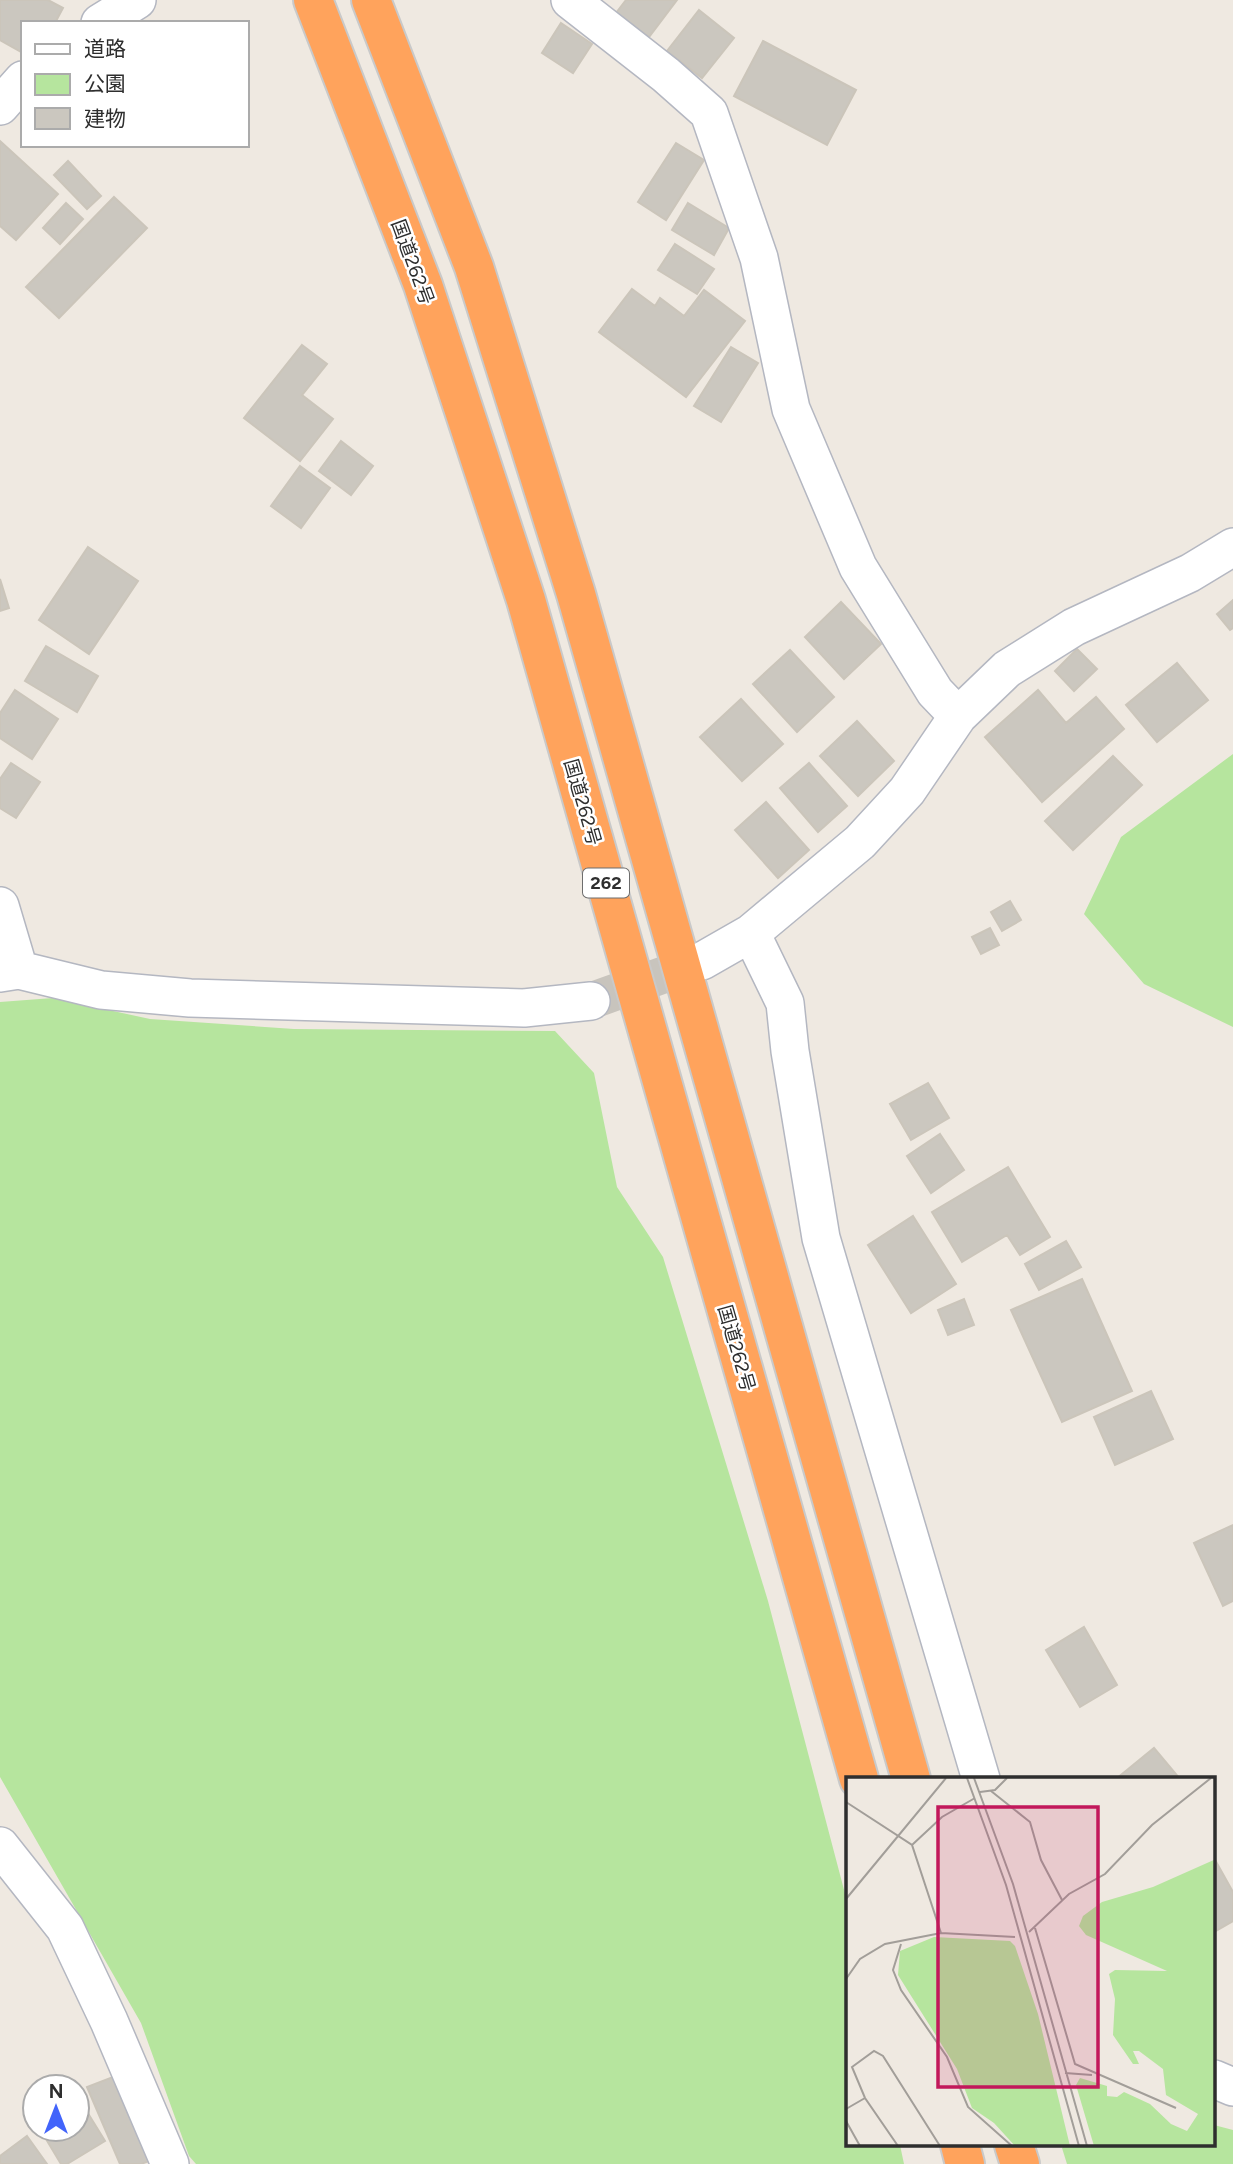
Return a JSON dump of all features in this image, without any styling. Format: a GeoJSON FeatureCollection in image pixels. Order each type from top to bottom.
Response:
{"type":"FeatureCollection","features":[{"type":"Feature","properties":{"kind":"highway","name":"国道262号"},"geometry":{"type":"LineString","coordinates":[[313,0],[423,285],[526,600],[858,1777]]}},
{"type":"Feature","properties":{"kind":"highway","name":"262"},"geometry":{"type":"LineString","coordinates":[[370,0],[474,267],[576,594],[910,1777]]}},
{"type":"Feature","properties":{"kind":"highway"},"geometry":{"type":"LineString","coordinates":[[960,2146],[965,2164]]}},
{"type":"Feature","properties":{"kind":"highway"},"geometry":{"type":"LineString","coordinates":[[1014,2146],[1020,2164]]}},
{"type":"Feature","properties":{"kind":"street"},"geometry":{"type":"LineString","coordinates":[[103,21],[137,0]]}},
{"type":"Feature","properties":{"kind":"street"},"geometry":{"type":"LineString","coordinates":[[570,0],[666,75],[709,113],[759,258],[791,409],[858,567],[935,692],[958,716]]}},
{"type":"Feature","properties":{"kind":"street"},"geometry":{"type":"LineString","coordinates":[[0,106],[21,82]]}},
{"type":"Feature","properties":{"kind":"street"},"geometry":{"type":"LineString","coordinates":[[702,961],[751,933],[860,842],[906,791],[958,716],[1007,669],[1074,627],[1191,573],[1233,547]]}},
{"type":"Feature","properties":{"kind":"street"},"geometry":{"type":"LineString","coordinates":[[0,906],[9,972],[102,990],[190,998],[524,1008],[591,1001]]}},
{"type":"Feature","properties":{"kind":"street"},"geometry":{"type":"LineString","coordinates":[[751,933],[785,1003],[790,1051],[821,1238],[980,1777]]}},
{"type":"Feature","properties":{"kind":"street"},"geometry":{"type":"LineString","coordinates":[[0,1846],[65,1928],[109,2021],[170,2164]]}},
{"type":"Feature","properties":{"kind":"street"},"geometry":{"type":"LineString","coordinates":[[1216,2080],[1233,2087]]}},
{"type":"Feature","properties":{"kind":"green space"},"geometry":{"type":"Polygon","coordinates":[[[1233,754],[1233,1027],[1144,984],[1084,914],[1121,837],[1233,754]]]}},
{"type":"Feature","properties":{"kind":"green space"},"geometry":{"type":"Polygon","coordinates":[[[53,998],[150,1019],[294,1029],[555,1031],[594,1073],[617,1187],[663,1257],[768,1601],[846,1897],[846,2146],[900,2146],[904,2164],[196,2164],[189,2156],[141,2023],[0,1777],[0,1002],[53,998]]]}},
{"type":"Feature","properties":{"kind":"green space"},"geometry":{"type":"Polygon","coordinates":[[[1216,2126],[1233,2130],[1233,2164],[1067,2164],[1062,2148],[1216,2146],[1216,2126]]]}},
{"type":"Feature","properties":{"kind":"building"},"geometry":{"type":"Polygon","coordinates":[[[0,0],[48,0],[63,8],[56,21],[21,21],[21,52],[0,40],[0,0]]]}},
{"type":"Feature","properties":{"kind":"building"},"geometry":{"type":"Polygon","coordinates":[[[626,0],[677,0],[649,37],[616,13],[626,0]]]}},
{"type":"Feature","properties":{"kind":"building"},"geometry":{"type":"Polygon","coordinates":[[[699,10],[734,38],[702,78],[667,51],[699,10]]]}},
{"type":"Feature","properties":{"kind":"building"},"geometry":{"type":"Polygon","coordinates":[[[561,23],[592,44],[573,73],[542,53],[561,23]]]}},
{"type":"Feature","properties":{"kind":"building"},"geometry":{"type":"Polygon","coordinates":[[[763,41],[856,90],[827,145],[734,96],[763,41]]]}},
{"type":"Feature","properties":{"kind":"building"},"geometry":{"type":"Polygon","coordinates":[[[0,141],[58,194],[16,240],[0,226],[0,141]]]}},
{"type":"Feature","properties":{"kind":"building"},"geometry":{"type":"Polygon","coordinates":[[[676,143],[704,160],[666,220],[638,202],[676,143]]]}},
{"type":"Feature","properties":{"kind":"building"},"geometry":{"type":"Polygon","coordinates":[[[68,161],[101,196],[87,209],[54,175],[68,161]]]}},
{"type":"Feature","properties":{"kind":"building"},"geometry":{"type":"Polygon","coordinates":[[[114,197],[147,228],[59,318],[26,287],[114,197]]]}},
{"type":"Feature","properties":{"kind":"building"},"geometry":{"type":"Polygon","coordinates":[[[66,203],[83,219],[60,244],[43,228],[66,203]]]}},
{"type":"Feature","properties":{"kind":"building"},"geometry":{"type":"Polygon","coordinates":[[[688,203],[729,228],[714,255],[672,230],[688,203]]]}},
{"type":"Feature","properties":{"kind":"building"},"geometry":{"type":"Polygon","coordinates":[[[675,244],[714,269],[697,294],[658,270],[675,244]]]}},
{"type":"Feature","properties":{"kind":"building"},"geometry":{"type":"Polygon","coordinates":[[[632,289],[655,306],[660,298],[684,316],[704,290],[745,321],[686,397],[599,332],[632,289]]]}},
{"type":"Feature","properties":{"kind":"building"},"geometry":{"type":"Polygon","coordinates":[[[302,345],[327,364],[302,395],[333,419],[300,461],[244,418],[302,345]]]}},
{"type":"Feature","properties":{"kind":"building"},"geometry":{"type":"Polygon","coordinates":[[[731,347],[758,363],[721,422],[694,406],[731,347]]]}},
{"type":"Feature","properties":{"kind":"building"},"geometry":{"type":"Polygon","coordinates":[[[341,441],[373,466],[351,495],[319,471],[341,441]]]}},
{"type":"Feature","properties":{"kind":"building"},"geometry":{"type":"Polygon","coordinates":[[[300,466],[330,488],[301,528],[271,506],[300,466]]]}},
{"type":"Feature","properties":{"kind":"building"},"geometry":{"type":"Polygon","coordinates":[[[88,547],[138,581],[89,654],[39,620],[88,547]]]}},
{"type":"Feature","properties":{"kind":"building"},"geometry":{"type":"Polygon","coordinates":[[[0,579],[9,608],[0,611],[0,579]]]}},
{"type":"Feature","properties":{"kind":"building"},"geometry":{"type":"Polygon","coordinates":[[[1233,600],[1233,628],[1230,630],[1217,614],[1233,600]]]}},
{"type":"Feature","properties":{"kind":"building"},"geometry":{"type":"Polygon","coordinates":[[[841,602],[881,644],[844,679],[805,637],[841,602]]]}},
{"type":"Feature","properties":{"kind":"building"},"geometry":{"type":"Polygon","coordinates":[[[46,646],[98,676],[77,712],[25,681],[46,646]]]}},
{"type":"Feature","properties":{"kind":"building"},"geometry":{"type":"Polygon","coordinates":[[[1077,649],[1097,669],[1074,691],[1055,671],[1077,649]]]}},
{"type":"Feature","properties":{"kind":"building"},"geometry":{"type":"Polygon","coordinates":[[[790,650],[834,697],[797,732],[753,684],[790,650]]]}},
{"type":"Feature","properties":{"kind":"building"},"geometry":{"type":"Polygon","coordinates":[[[1177,663],[1208,700],[1157,742],[1126,705],[1177,663]]]}},
{"type":"Feature","properties":{"kind":"building"},"geometry":{"type":"Polygon","coordinates":[[[15,690],[58,719],[32,759],[0,738],[0,713],[15,690]]]}},
{"type":"Feature","properties":{"kind":"building"},"geometry":{"type":"Polygon","coordinates":[[[1038,690],[1066,723],[1096,697],[1124,729],[1042,802],[985,737],[1038,690]]]}},
{"type":"Feature","properties":{"kind":"building"},"geometry":{"type":"Polygon","coordinates":[[[741,699],[783,744],[742,781],[700,737],[741,699]]]}},
{"type":"Feature","properties":{"kind":"building"},"geometry":{"type":"Polygon","coordinates":[[[857,721],[894,761],[858,796],[820,756],[857,721]]]}},
{"type":"Feature","properties":{"kind":"building"},"geometry":{"type":"Polygon","coordinates":[[[1113,756],[1142,785],[1073,850],[1045,821],[1113,756]]]}},
{"type":"Feature","properties":{"kind":"building"},"geometry":{"type":"Polygon","coordinates":[[[11,763],[40,782],[16,818],[0,808],[0,779],[11,763]]]}},
{"type":"Feature","properties":{"kind":"building"},"geometry":{"type":"Polygon","coordinates":[[[809,763],[847,806],[818,832],[780,788],[809,763]]]}},
{"type":"Feature","properties":{"kind":"building"},"geometry":{"type":"Polygon","coordinates":[[[766,802],[809,850],[778,878],[735,830],[766,802]]]}},
{"type":"Feature","properties":{"kind":"building"},"geometry":{"type":"Polygon","coordinates":[[[1010,901],[1021,920],[1002,931],[991,912],[1010,901]]]}},
{"type":"Feature","properties":{"kind":"building"},"geometry":{"type":"Polygon","coordinates":[[[990,928],[999,945],[981,954],[972,937],[990,928]]]}},
{"type":"Feature","properties":{"kind":"building"},"geometry":{"type":"Polygon","coordinates":[[[928,1083],[949,1118],[911,1140],[890,1104],[928,1083]]]}},
{"type":"Feature","properties":{"kind":"building"},"geometry":{"type":"Polygon","coordinates":[[[940,1134],[964,1170],[931,1193],[907,1156],[940,1134]]]}},
{"type":"Feature","properties":{"kind":"building"},"geometry":{"type":"Polygon","coordinates":[[[1008,1167],[1050,1237],[1020,1255],[1007,1235],[962,1262],[932,1212],[1008,1167]]]}},
{"type":"Feature","properties":{"kind":"building"},"geometry":{"type":"Polygon","coordinates":[[[913,1216],[956,1284],[911,1313],[868,1245],[913,1216]]]}},
{"type":"Feature","properties":{"kind":"building"},"geometry":{"type":"Polygon","coordinates":[[[1066,1241],[1081,1267],[1039,1290],[1025,1264],[1066,1241]]]}},
{"type":"Feature","properties":{"kind":"building"},"geometry":{"type":"Polygon","coordinates":[[[1082,1279],[1132,1391],[1062,1422],[1011,1310],[1082,1279]]]}},
{"type":"Feature","properties":{"kind":"building"},"geometry":{"type":"Polygon","coordinates":[[[964,1299],[974,1325],[948,1335],[938,1310],[964,1299]]]}},
{"type":"Feature","properties":{"kind":"building"},"geometry":{"type":"Polygon","coordinates":[[[1151,1391],[1173,1439],[1115,1465],[1094,1417],[1151,1391]]]}},
{"type":"Feature","properties":{"kind":"building"},"geometry":{"type":"Polygon","coordinates":[[[1233,1525],[1233,1601],[1223,1606],[1194,1543],[1233,1525]]]}},
{"type":"Feature","properties":{"kind":"building"},"geometry":{"type":"Polygon","coordinates":[[[1084,1627],[1117,1685],[1080,1707],[1046,1650],[1084,1627]]]}},
{"type":"Feature","properties":{"kind":"building"},"geometry":{"type":"Polygon","coordinates":[[[1154,1748],[1178,1777],[1118,1777],[1154,1748]]]}},
{"type":"Feature","properties":{"kind":"building"},"geometry":{"type":"Polygon","coordinates":[[[1216,1862],[1233,1892],[1233,1921],[1216,1931],[1216,1862]]]}},
{"type":"Feature","properties":{"kind":"building"},"geometry":{"type":"Polygon","coordinates":[[[113,2077],[149,2161],[141,2164],[120,2164],[91,2096],[91,2085],[113,2077]]]}},
{"type":"Feature","properties":{"kind":"building"},"geometry":{"type":"Polygon","coordinates":[[[91,2118],[105,2141],[67,2164],[61,2164],[48,2143],[91,2143],[91,2118]]]}},
{"type":"Feature","properties":{"kind":"building"},"geometry":{"type":"Polygon","coordinates":[[[21,2140],[21,2143],[32,2143],[47,2164],[0,2164],[0,2156],[21,2140]]]}},
{"type":"Feature","properties":{"kind":"tunnel"},"geometry":{"type":"LineString","coordinates":[[591,1001],[702,961]]}}]}
